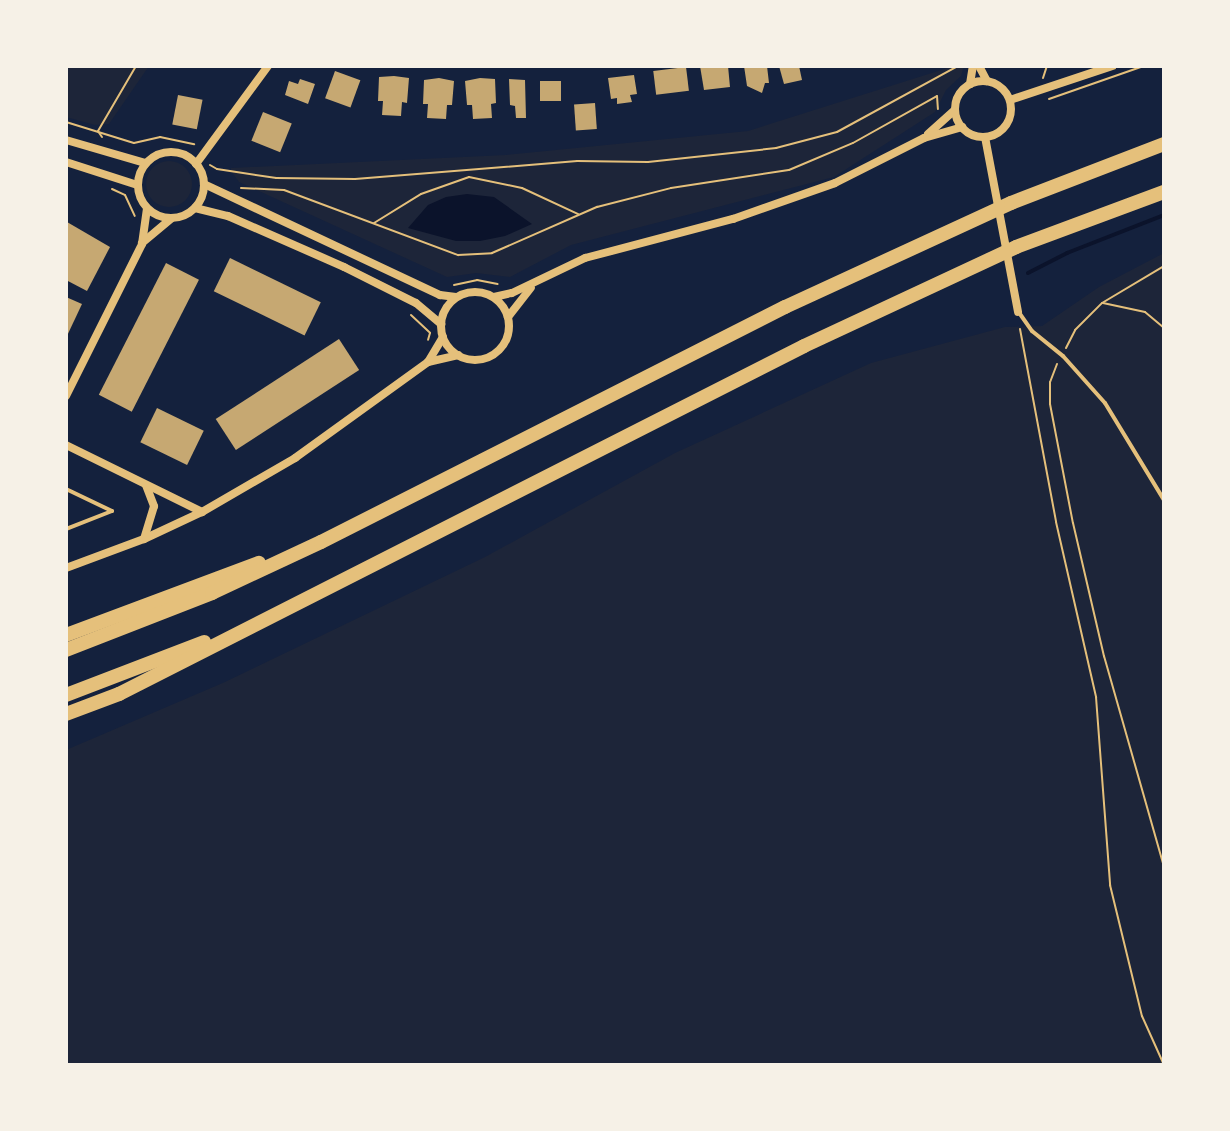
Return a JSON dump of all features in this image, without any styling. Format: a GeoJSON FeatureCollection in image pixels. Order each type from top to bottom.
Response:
{"type":"FeatureCollection","features":[{"type":"Feature","properties":{"kind":"highway"},"geometry":{"type":"LineString","coordinates":[[66,650],[212,593],[298,552],[785,307],[1011,203],[1164,144]]}},
{"type":"Feature","properties":{"kind":"highway"},"geometry":{"type":"LineString","coordinates":[[66,714],[119,694],[804,346],[1016,247],[1164,192]]}},
{"type":"Feature","properties":{"kind":"highway"},"geometry":{"type":"LineString","coordinates":[[69,634],[232,571],[298,552]]}},
{"type":"Feature","properties":{"kind":"highway"},"geometry":{"type":"LineString","coordinates":[[66,695],[298,603]]}},
{"type":"Feature","properties":{"kind":"street"},"geometry":{"type":"LineString","coordinates":[[196,164],[268,66]]}},
{"type":"Feature","properties":{"kind":"street"},"geometry":{"type":"LineString","coordinates":[[970,84],[973,66]]}},
{"type":"Feature","properties":{"kind":"street"},"geometry":{"type":"LineString","coordinates":[[979,66],[987,81]]}},
{"type":"Feature","properties":{"kind":"street"},"geometry":{"type":"LineString","coordinates":[[1010,100],[1112,66]]}},
{"type":"Feature","properties":{"kind":"street"},"geometry":{"type":"LineString","coordinates":[[924,138],[955,110],[959,95],[970,84],[987,81],[997,85],[1010,100],[1007,125],[985,137]]}},
{"type":"Feature","properties":{"kind":"street"},"geometry":{"type":"LineString","coordinates":[[955,110],[962,127]]}},
{"type":"Feature","properties":{"kind":"street"},"geometry":{"type":"LineString","coordinates":[[204,184],[440,295],[456,297],[469,292],[494,297],[538,282],[585,258],[733,219],[835,183],[924,138],[962,127],[985,137]]}},
{"type":"Feature","properties":{"kind":"street"},"geometry":{"type":"LineString","coordinates":[[985,137],[1018,312]]}},
{"type":"Feature","properties":{"kind":"street"},"geometry":{"type":"LineString","coordinates":[[66,140],[145,163]]}},
{"type":"Feature","properties":{"kind":"street"},"geometry":{"type":"LineString","coordinates":[[142,244],[171,219],[195,208],[202,197],[204,184],[196,164],[187,156],[165,152],[145,163],[137,185],[139,198],[147,209],[171,219]]}},
{"type":"Feature","properties":{"kind":"street"},"geometry":{"type":"LineString","coordinates":[[66,162],[107,172],[137,185]]}},
{"type":"Feature","properties":{"kind":"street"},"geometry":{"type":"LineString","coordinates":[[195,208],[228,216],[344,267],[416,303],[441,324]]}},
{"type":"Feature","properties":{"kind":"street"},"geometry":{"type":"LineString","coordinates":[[66,396],[142,244],[147,209]]}},
{"type":"Feature","properties":{"kind":"street"},"geometry":{"type":"LineString","coordinates":[[428,362],[458,355],[478,360],[496,353],[507,337],[508,317],[519,299],[538,282]]}},
{"type":"Feature","properties":{"kind":"street"},"geometry":{"type":"LineString","coordinates":[[456,297],[443,313],[441,324],[443,337],[458,355]]}},
{"type":"Feature","properties":{"kind":"street"},"geometry":{"type":"LineString","coordinates":[[494,297],[508,317]]}},
{"type":"Feature","properties":{"kind":"street"},"geometry":{"type":"LineString","coordinates":[[66,568],[144,539],[202,512],[342,427],[428,362],[443,337]]}},
{"type":"Feature","properties":{"kind":"street"},"geometry":{"type":"LineString","coordinates":[[67,448],[202,512]]}},
{"type":"Feature","properties":{"kind":"street"},"geometry":{"type":"LineString","coordinates":[[144,539],[154,506],[145,484]]}},
{"type":"Feature","properties":{"kind":"lane"},"geometry":{"type":"LineString","coordinates":[[1018,312],[1032,331],[1063,356],[1105,403],[1164,500]]}},
{"type":"Feature","properties":{"kind":"lane"},"geometry":{"type":"LineString","coordinates":[[66,489],[112,511],[66,529]]}},
{"type":"Feature","properties":{"kind":"path"},"geometry":{"type":"LineString","coordinates":[[98,131],[136,66]]}},
{"type":"Feature","properties":{"kind":"path"},"geometry":{"type":"LineString","coordinates":[[66,122],[134,143],[160,137],[191,141],[217,169],[276,178],[355,179],[577,161],[648,162],[776,148],[837,132],[958,66]]}},
{"type":"Feature","properties":{"kind":"path"},"geometry":{"type":"LineString","coordinates":[[1045,90],[1050,102],[1144,66]]}},
{"type":"Feature","properties":{"kind":"path"},"geometry":{"type":"LineString","coordinates":[[235,200],[242,186],[284,190],[458,255],[492,253],[579,215],[671,188],[789,170],[853,143],[937,96],[938,115]]}},
{"type":"Feature","properties":{"kind":"path"},"geometry":{"type":"LineString","coordinates":[[373,224],[421,194],[469,177],[522,188],[579,215]]}},
{"type":"Feature","properties":{"kind":"path"},"geometry":{"type":"LineString","coordinates":[[1164,266],[1102,303],[1075,330],[1050,382],[1050,404],[1073,523],[1104,656],[1164,866]]}},
{"type":"Feature","properties":{"kind":"path"},"geometry":{"type":"LineString","coordinates":[[1102,303],[1145,312],[1164,328]]}},
{"type":"Feature","properties":{"kind":"path"},"geometry":{"type":"LineString","coordinates":[[1018,312],[1056,522],[1096,697],[1110,885],[1142,1016],[1164,1065]]}},
{"type":"Feature","properties":{"kind":"shaded area"},"geometry":{"type":"Polygon","coordinates":[[[66,66],[149,66],[109,124],[95,125],[66,117],[66,66]]]}},
{"type":"Feature","properties":{"kind":"shaded area"},"geometry":{"type":"Polygon","coordinates":[[[954,66],[964,66],[961,76],[946,90],[935,112],[834,177],[571,245],[510,277],[476,273],[447,277],[239,182],[231,171],[231,168],[506,155],[748,131],[954,66]]]}},
{"type":"Feature","properties":{"kind":"shaded area"},"geometry":{"type":"Polygon","coordinates":[[[169,161],[185,168],[192,184],[185,200],[169,207],[153,200],[146,184],[153,168],[169,161]]]}},
{"type":"Feature","properties":{"kind":"shaded area"},"geometry":{"type":"Polygon","coordinates":[[[467,194],[494,197],[532,224],[505,236],[480,241],[456,241],[408,228],[428,205],[446,197],[467,194]]]}},
{"type":"Feature","properties":{"kind":"shaded area"},"geometry":{"type":"Polygon","coordinates":[[[1164,253],[1164,1065],[66,1065],[66,750],[225,682],[485,557],[675,453],[871,363],[1005,327],[1042,326],[1099,287],[1164,253]]]}},
{"type":"Feature","properties":{"kind":"building"},"geometry":{"type":"Polygon","coordinates":[[[700,66],[728,66],[730,87],[704,90],[700,66]]]}},
{"type":"Feature","properties":{"kind":"building"},"geometry":{"type":"Polygon","coordinates":[[[744,66],[767,66],[769,83],[765,83],[762,93],[747,86],[744,66]]]}},
{"type":"Feature","properties":{"kind":"building"},"geometry":{"type":"Polygon","coordinates":[[[779,66],[799,66],[802,80],[784,84],[779,66]]]}},
{"type":"Feature","properties":{"kind":"building"},"geometry":{"type":"Polygon","coordinates":[[[686,67],[689,91],[656,95],[653,71],[686,67]]]}},
{"type":"Feature","properties":{"kind":"building"},"geometry":{"type":"Polygon","coordinates":[[[335,71],[360,80],[350,107],[325,98],[335,71]]]}},
{"type":"Feature","properties":{"kind":"building"},"geometry":{"type":"Polygon","coordinates":[[[634,75],[637,94],[630,95],[632,102],[617,104],[617,98],[611,99],[608,78],[634,75]]]}},
{"type":"Feature","properties":{"kind":"building"},"geometry":{"type":"Polygon","coordinates":[[[379,77],[409,78],[407,103],[402,102],[401,116],[382,115],[383,101],[378,101],[379,77]]]}},
{"type":"Feature","properties":{"kind":"building"},"geometry":{"type":"Polygon","coordinates":[[[439,78],[454,81],[452,105],[447,105],[446,119],[427,118],[428,104],[423,104],[424,80],[439,78]]]}},
{"type":"Feature","properties":{"kind":"building"},"geometry":{"type":"Polygon","coordinates":[[[300,79],[315,84],[308,104],[285,95],[289,81],[298,84],[300,79]]]}},
{"type":"Feature","properties":{"kind":"building"},"geometry":{"type":"Polygon","coordinates":[[[495,79],[496,103],[491,104],[492,118],[473,119],[472,105],[467,105],[465,81],[495,79]]]}},
{"type":"Feature","properties":{"kind":"building"},"geometry":{"type":"Polygon","coordinates":[[[509,79],[525,80],[526,118],[516,118],[515,106],[510,105],[509,79]]]}},
{"type":"Feature","properties":{"kind":"building"},"geometry":{"type":"Polygon","coordinates":[[[540,81],[561,81],[561,101],[540,101],[540,81]]]}},
{"type":"Feature","properties":{"kind":"building"},"geometry":{"type":"Polygon","coordinates":[[[178,95],[203,100],[197,129],[172,124],[178,95]]]}},
{"type":"Feature","properties":{"kind":"building"},"geometry":{"type":"Polygon","coordinates":[[[595,103],[597,129],[576,130],[574,104],[595,103]]]}},
{"type":"Feature","properties":{"kind":"building"},"geometry":{"type":"Polygon","coordinates":[[[263,112],[292,124],[280,152],[251,141],[263,112]]]}},
{"type":"Feature","properties":{"kind":"building"},"geometry":{"type":"Polygon","coordinates":[[[67,222],[110,247],[87,291],[66,280],[67,222]]]}},
{"type":"Feature","properties":{"kind":"building"},"geometry":{"type":"Polygon","coordinates":[[[230,258],[321,302],[305,336],[214,291],[230,258]]]}},
{"type":"Feature","properties":{"kind":"building"},"geometry":{"type":"Polygon","coordinates":[[[166,263],[199,280],[132,412],[99,395],[166,263]]]}},
{"type":"Feature","properties":{"kind":"building"},"geometry":{"type":"Polygon","coordinates":[[[66,297],[82,304],[66,338],[66,297]]]}},
{"type":"Feature","properties":{"kind":"building"},"geometry":{"type":"Polygon","coordinates":[[[339,339],[359,370],[236,450],[216,419],[339,339]]]}},
{"type":"Feature","properties":{"kind":"building"},"geometry":{"type":"Polygon","coordinates":[[[157,408],[204,431],[187,465],[140,442],[157,408]]]}},
{"type":"Feature","properties":{"kind":"waterway"},"geometry":{"type":"LineString","coordinates":[[1028,273],[1067,253],[1164,215]]}}]}
